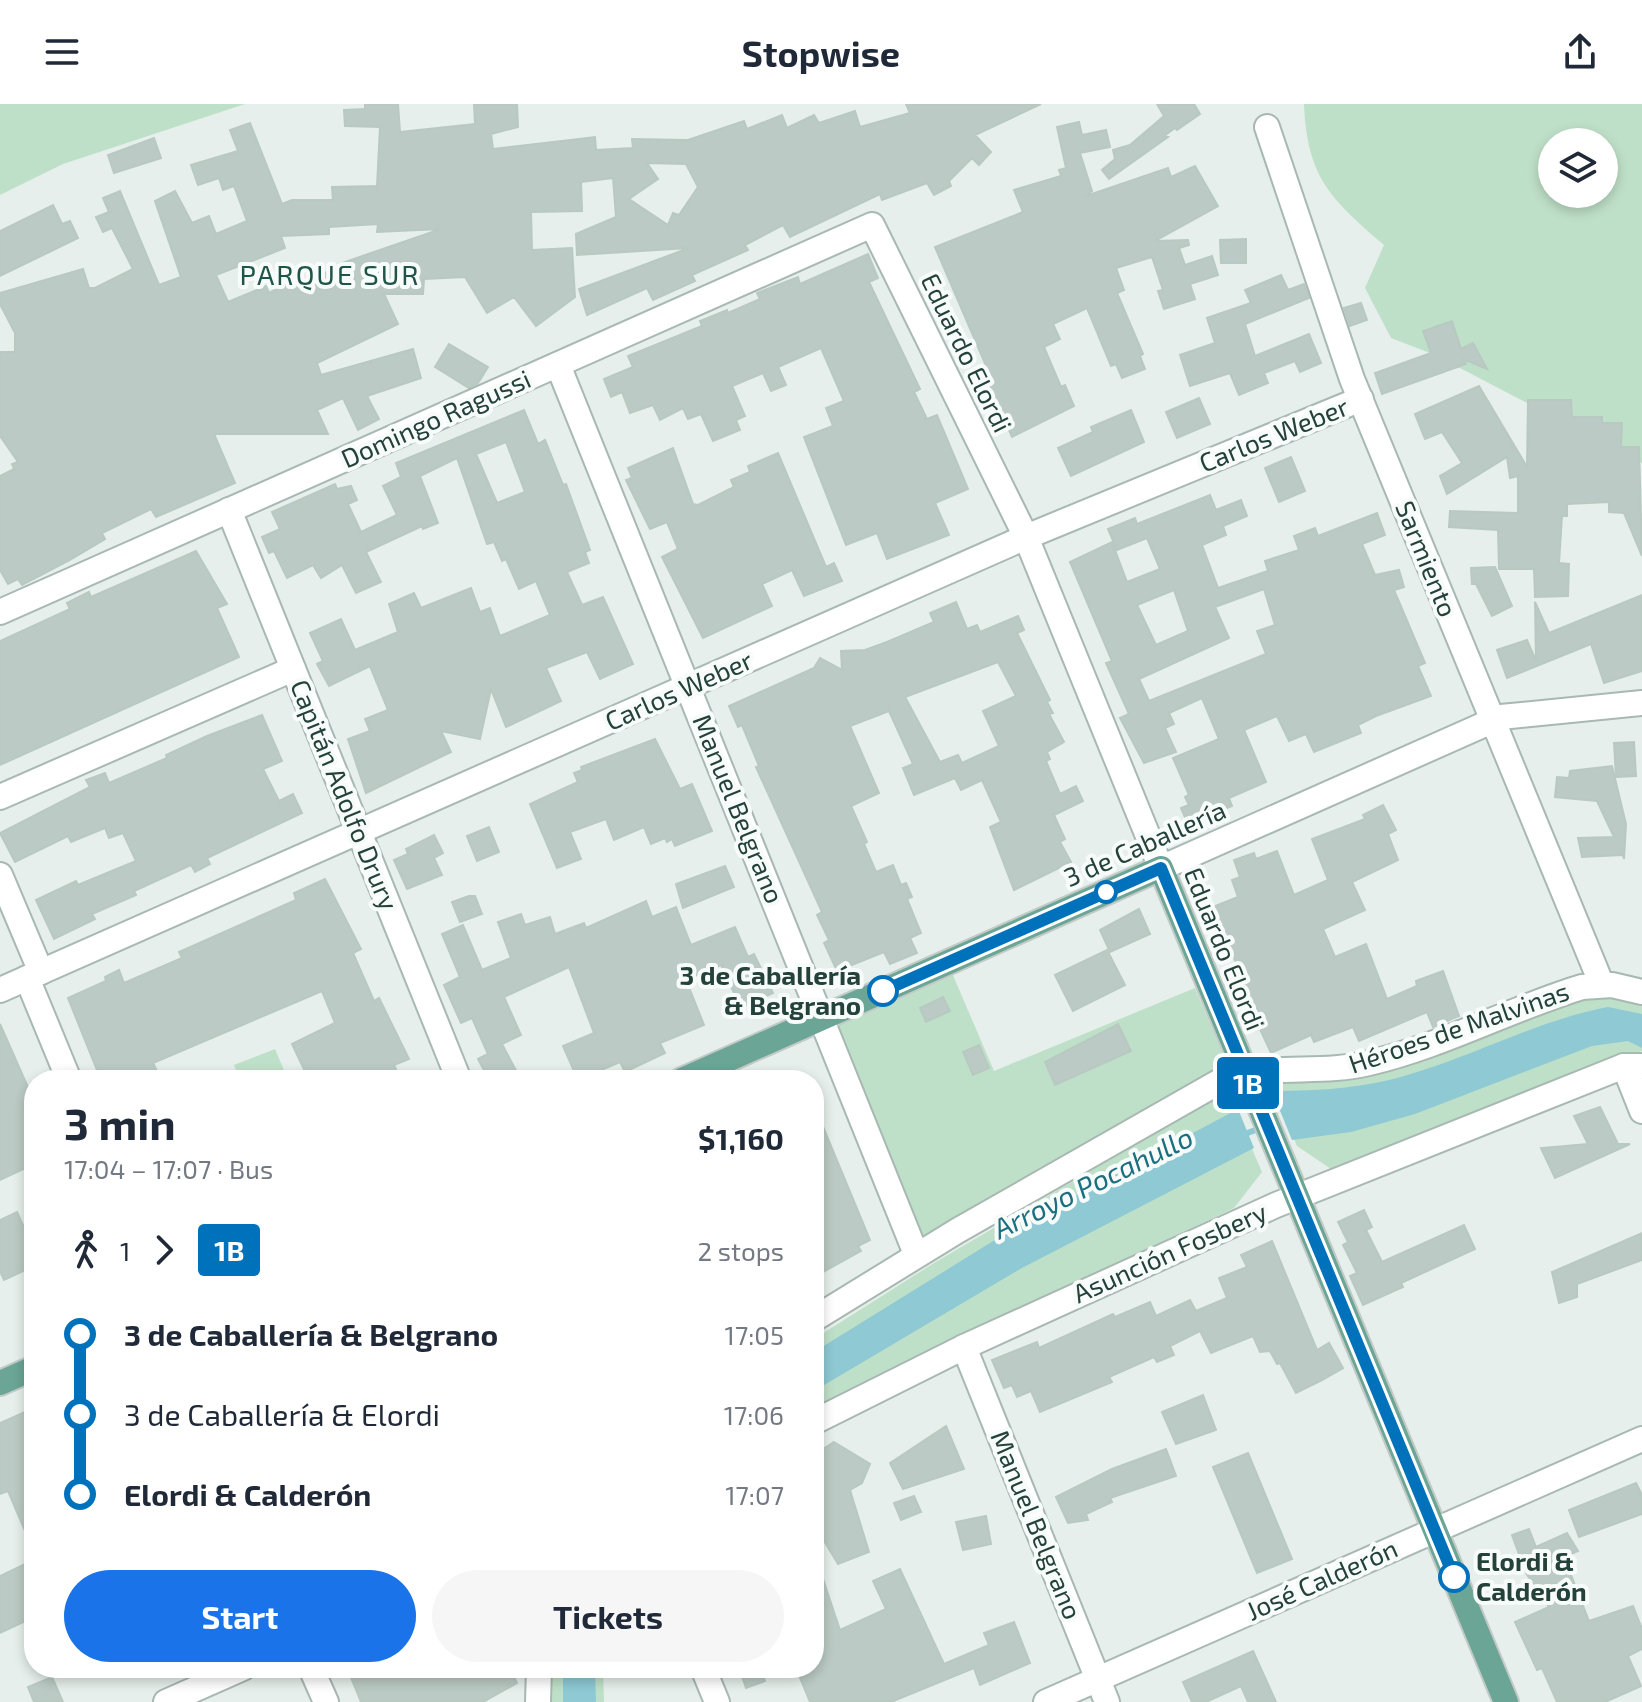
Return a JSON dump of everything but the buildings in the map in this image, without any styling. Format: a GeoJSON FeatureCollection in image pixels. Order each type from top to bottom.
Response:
{"type":"FeatureCollection","features":[{"type":"Feature","properties":{"kind":"main road","name":"3 de Caballería"},"geometry":{"type":"LineString","coordinates":[[705,1070],[1161,868]]}},
{"type":"Feature","properties":{"kind":"main road","name":"Eduardo Elordi"},"geometry":{"type":"LineString","coordinates":[[1161,868],[1506,1702]]}},
{"type":"Feature","properties":{"kind":"main road"},"geometry":{"type":"LineString","coordinates":[[0,1383],[24,1372]]}},
{"type":"Feature","properties":{"kind":"street","name":"Sarmiento"},"geometry":{"type":"LineString","coordinates":[[1267,127],[1361,399],[1602,985]]}},
{"type":"Feature","properties":{"kind":"street","name":"Domingo Ragussi"},"geometry":{"type":"LineString","coordinates":[[0,612],[872,225]]}},
{"type":"Feature","properties":{"kind":"street","name":"Eduardo Elordi"},"geometry":{"type":"LineString","coordinates":[[872,225],[1026,537],[1161,868]]}},
{"type":"Feature","properties":{"kind":"street","name":"Manuel Belgrano"},"geometry":{"type":"LineString","coordinates":[[558,365],[916,1254]]}},
{"type":"Feature","properties":{"kind":"street","name":"Carlos Weber"},"geometry":{"type":"LineString","coordinates":[[0,990],[1026,537],[1361,399]]}},
{"type":"Feature","properties":{"kind":"street","name":"Capitán Adolfo Drury"},"geometry":{"type":"LineString","coordinates":[[229,510],[455,1070]]}},
{"type":"Feature","properties":{"kind":"street"},"geometry":{"type":"LineString","coordinates":[[0,797],[293,669]]}},
{"type":"Feature","properties":{"kind":"street","name":"3 de Caballería"},"geometry":{"type":"LineString","coordinates":[[1161,868],[1492,721],[1521,712],[1642,703]]}},
{"type":"Feature","properties":{"kind":"street"},"geometry":{"type":"LineString","coordinates":[[0,875],[66,1070]]}},
{"type":"Feature","properties":{"kind":"street","name":"Héroes de Malvinas"},"geometry":{"type":"LineString","coordinates":[[824,1313],[916,1254],[1206,1088],[1378,1061],[1572,990],[1602,985],[1642,992]]}},
{"type":"Feature","properties":{"kind":"street"},"geometry":{"type":"LineString","coordinates":[[1633,1066],[1642,1111]]}},
{"type":"Feature","properties":{"kind":"street","name":"Asunción Fosbery"},"geometry":{"type":"LineString","coordinates":[[824,1417],[964,1347],[1296,1198],[1633,1066]]}},
{"type":"Feature","properties":{"kind":"street","name":"Manuel Belgrano"},"geometry":{"type":"LineString","coordinates":[[964,1347],[1107,1702]]}},
{"type":"Feature","properties":{"kind":"street","name":"José Calderón"},"geometry":{"type":"LineString","coordinates":[[1046,1702],[1642,1439]]}},
{"type":"Feature","properties":{"kind":"street"},"geometry":{"type":"LineString","coordinates":[[166,1702],[220,1678]]}},
{"type":"Feature","properties":{"kind":"street"},"geometry":{"type":"LineString","coordinates":[[315,1678],[326,1702]]}},
{"type":"Feature","properties":{"kind":"street"},"geometry":{"type":"LineString","coordinates":[[538,1702],[539,1678]]}},
{"type":"Feature","properties":{"kind":"street"},"geometry":{"type":"LineString","coordinates":[[707,1678],[717,1702]]}},
{"type":"Feature","properties":{"kind":"green space"},"geometry":{"type":"Polygon","coordinates":[[[0,104],[245,104],[63,164],[0,195],[0,104]]]}},
{"type":"Feature","properties":{"kind":"green space"},"geometry":{"type":"Polygon","coordinates":[[[1304,104],[1642,104],[1642,463],[1435,355],[1391,338],[1365,288],[1384,245],[1336,200],[1325,185],[1310,151],[1304,104]]]}},
{"type":"Feature","properties":{"kind":"green space"},"geometry":{"type":"Polygon","coordinates":[[[952,973],[994,1071],[1195,988],[1229,1068],[925,1240],[834,1026],[952,973]]]}},
{"type":"Feature","properties":{"kind":"green space"},"geometry":{"type":"Polygon","coordinates":[[[1583,997],[1621,997],[1642,1006],[1642,1051],[1331,1169],[1297,1146],[1270,1078],[1583,997]]]}},
{"type":"Feature","properties":{"kind":"green space"},"geometry":{"type":"Polygon","coordinates":[[[275,1049],[284,1070],[236,1070],[234,1065],[275,1049]]]}},
{"type":"Feature","properties":{"kind":"green space"},"geometry":{"type":"Polygon","coordinates":[[[1227,1091],[1262,1172],[1234,1208],[824,1402],[824,1333],[934,1263],[1227,1091]]]}},
{"type":"Feature","properties":{"kind":"green space"},"geometry":{"type":"Polygon","coordinates":[[[551,1678],[603,1678],[604,1702],[550,1702],[551,1678]]]}},
{"type":"Feature","properties":{"kind":"water"},"geometry":{"type":"Polygon","coordinates":[[[1608,1007],[1642,1014],[1642,1048],[1628,1041],[1592,1046],[1415,1114],[1351,1132],[1292,1140],[1272,1091],[1345,1088],[1381,1082],[1441,1064],[1559,1020],[1608,1007]]]}},
{"type":"Feature","properties":{"kind":"water"},"geometry":{"type":"Polygon","coordinates":[[[1238,1109],[1254,1148],[1022,1268],[824,1385],[824,1346],[1011,1230],[1238,1109]]]}},
{"type":"Feature","properties":{"kind":"water"},"geometry":{"type":"Polygon","coordinates":[[[563,1678],[595,1678],[596,1702],[563,1702],[563,1678]]]}},
{"type":"Feature","properties":{"kind":"waterway","name":"Arroyo Pocahullo"},"geometry":{"type":"LineString","coordinates":[[1240,1136],[1263,1127]]}},
{"type":"Feature","properties":{"kind":"bus line","name":"1B"},"geometry":{"type":"LineString","coordinates":[[883,991],[1161,868],[1454,1577]]}},
{"type":"Feature","properties":{"kind":"place","name":"3 de Caballería & Belgrano"},"geometry":{"type":"Point","coordinates":[883,991]}},
{"type":"Feature","properties":{"kind":"place","name":"Elordi & Calderón"},"geometry":{"type":"Point","coordinates":[1454,1577]}},
{"type":"Feature","properties":{"kind":"district","name":"PARQUE SUR"},"geometry":{"type":"Point","coordinates":[330,275]}}]}
